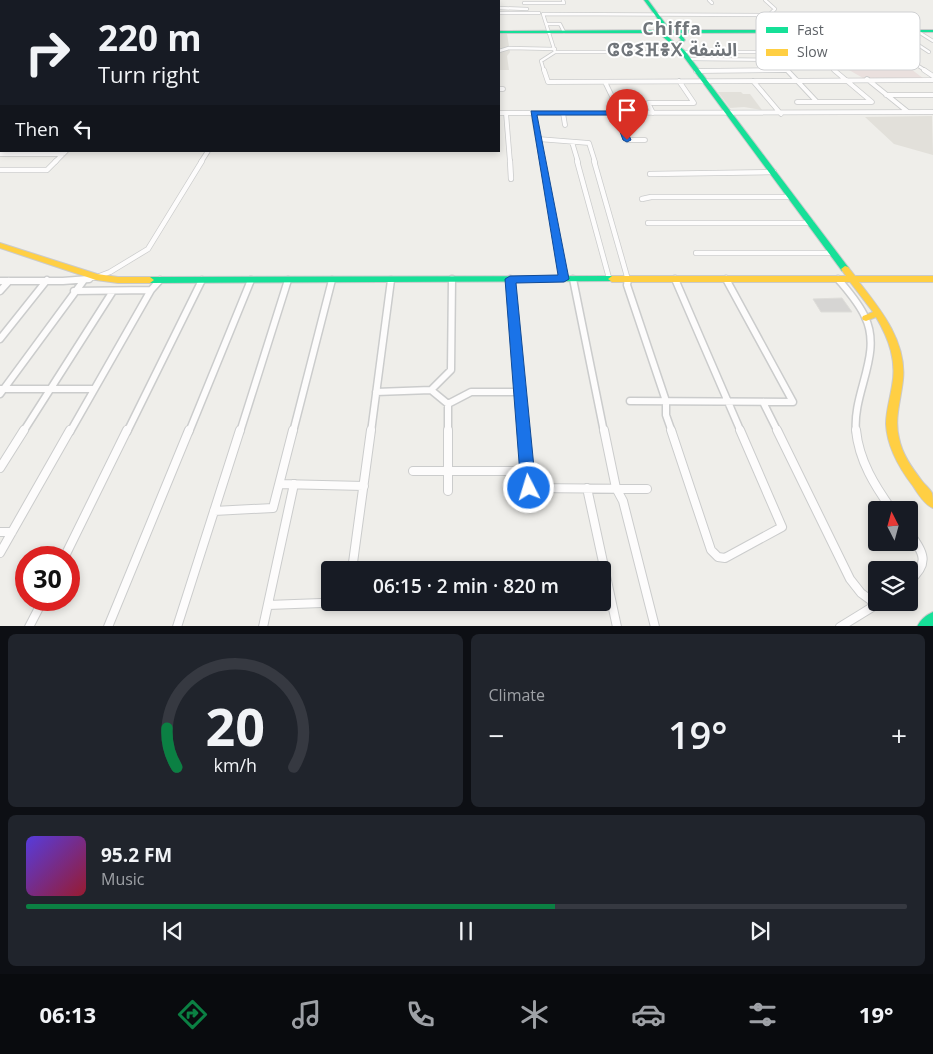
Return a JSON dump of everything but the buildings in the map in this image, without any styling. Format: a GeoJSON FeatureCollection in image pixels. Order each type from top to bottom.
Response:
{"type":"FeatureCollection","features":[{"type":"Feature","properties":{"kind":"main road"},"geometry":{"type":"LineString","coordinates":[[645,0],[668,32],[683,40],[683,52]]}},
{"type":"Feature","properties":{"kind":"main road"},"geometry":{"type":"LineString","coordinates":[[500,31],[548,28],[564,32],[756,32]]}},
{"type":"Feature","properties":{"kind":"main road"},"geometry":{"type":"LineString","coordinates":[[920,31],[933,32]]}},
{"type":"Feature","properties":{"kind":"main road"},"geometry":{"type":"LineString","coordinates":[[668,32],[666,40],[683,52],[879,313],[894,342],[898,363],[899,374],[891,417],[894,442],[908,471],[933,503]]}},
{"type":"Feature","properties":{"kind":"main road"},"geometry":{"type":"LineString","coordinates":[[0,245],[96,277],[118,280],[933,279]]}},
{"type":"Feature","properties":{"kind":"main road"},"geometry":{"type":"LineString","coordinates":[[866,318],[879,313]]}},
{"type":"Feature","properties":{"kind":"main road"},"geometry":{"type":"LineString","coordinates":[[924,626],[933,619]]}},
{"type":"Feature","properties":{"kind":"street"},"geometry":{"type":"LineString","coordinates":[[523,2],[564,3],[563,0]]}},
{"type":"Feature","properties":{"kind":"street"},"geometry":{"type":"LineString","coordinates":[[765,0],[775,9],[772,12]]}},
{"type":"Feature","properties":{"kind":"street"},"geometry":{"type":"LineString","coordinates":[[523,2],[527,9]]}},
{"type":"Feature","properties":{"kind":"street"},"geometry":{"type":"LineString","coordinates":[[500,8],[527,9],[541,14],[555,50]]}},
{"type":"Feature","properties":{"kind":"street"},"geometry":{"type":"LineString","coordinates":[[514,9],[516,18]]}},
{"type":"Feature","properties":{"kind":"street"},"geometry":{"type":"LineString","coordinates":[[500,13],[756,15]]}},
{"type":"Feature","properties":{"kind":"street"},"geometry":{"type":"LineString","coordinates":[[920,33],[933,41]]}},
{"type":"Feature","properties":{"kind":"street"},"geometry":{"type":"LineString","coordinates":[[920,46],[929,52]]}},
{"type":"Feature","properties":{"kind":"street"},"geometry":{"type":"LineString","coordinates":[[500,51],[509,48],[756,52]]}},
{"type":"Feature","properties":{"kind":"street"},"geometry":{"type":"LineString","coordinates":[[555,50],[541,61],[548,82],[933,78]]}},
{"type":"Feature","properties":{"kind":"street"},"geometry":{"type":"LineString","coordinates":[[683,52],[756,58]]}},
{"type":"Feature","properties":{"kind":"street"},"geometry":{"type":"LineString","coordinates":[[920,69],[933,78]]}},
{"type":"Feature","properties":{"kind":"street"},"geometry":{"type":"LineString","coordinates":[[696,71],[756,70]]}},
{"type":"Feature","properties":{"kind":"street"},"geometry":{"type":"LineString","coordinates":[[788,70],[816,102]]}},
{"type":"Feature","properties":{"kind":"street"},"geometry":{"type":"LineString","coordinates":[[797,102],[872,102],[834,70]]}},
{"type":"Feature","properties":{"kind":"street"},"geometry":{"type":"LineString","coordinates":[[866,79],[908,113]]}},
{"type":"Feature","properties":{"kind":"street"},"geometry":{"type":"LineString","coordinates":[[653,114],[648,103],[694,103],[679,81]]}},
{"type":"Feature","properties":{"kind":"street"},"geometry":{"type":"LineString","coordinates":[[753,81],[781,114]]}},
{"type":"Feature","properties":{"kind":"street"},"geometry":{"type":"LineString","coordinates":[[605,82],[627,140],[645,140]]}},
{"type":"Feature","properties":{"kind":"street"},"geometry":{"type":"LineString","coordinates":[[886,95],[933,95]]}},
{"type":"Feature","properties":{"kind":"street"},"geometry":{"type":"LineString","coordinates":[[500,113],[781,114],[933,112]]}},
{"type":"Feature","properties":{"kind":"street"},"geometry":{"type":"LineString","coordinates":[[506,113],[511,179]]}},
{"type":"Feature","properties":{"kind":"street"},"geometry":{"type":"LineString","coordinates":[[533,113],[568,279],[616,488],[623,500],[655,626]]}},
{"type":"Feature","properties":{"kind":"street"},"geometry":{"type":"LineString","coordinates":[[563,113],[565,125]]}},
{"type":"Feature","properties":{"kind":"street"},"geometry":{"type":"LineString","coordinates":[[538,139],[589,143],[628,278],[627,285],[666,401],[666,415],[711,550],[714,556],[721,559],[728,558],[782,527],[676,278]]}},
{"type":"Feature","properties":{"kind":"street"},"geometry":{"type":"LineString","coordinates":[[572,142],[608,278]]}},
{"type":"Feature","properties":{"kind":"street"},"geometry":{"type":"LineString","coordinates":[[0,281],[84,280],[119,267],[148,249],[207,152]]}},
{"type":"Feature","properties":{"kind":"street"},"geometry":{"type":"LineString","coordinates":[[0,154],[64,153]]}},
{"type":"Feature","properties":{"kind":"street"},"geometry":{"type":"LineString","coordinates":[[0,170],[47,170],[64,153]]}},
{"type":"Feature","properties":{"kind":"street"},"geometry":{"type":"LineString","coordinates":[[650,174],[774,172]]}},
{"type":"Feature","properties":{"kind":"street"},"geometry":{"type":"LineString","coordinates":[[642,199],[651,197],[792,197]]}},
{"type":"Feature","properties":{"kind":"street"},"geometry":{"type":"LineString","coordinates":[[648,223],[812,223]]}},
{"type":"Feature","properties":{"kind":"street"},"geometry":{"type":"LineString","coordinates":[[696,253],[834,253]]}},
{"type":"Feature","properties":{"kind":"street"},"geometry":{"type":"LineString","coordinates":[[630,401],[793,402],[726,278]]}},
{"type":"Feature","properties":{"kind":"street"},"geometry":{"type":"LineString","coordinates":[[431,390],[451,370],[452,279]]}},
{"type":"Feature","properties":{"kind":"street"},"geometry":{"type":"LineString","coordinates":[[510,279],[529,488],[647,489]]}},
{"type":"Feature","properties":{"kind":"street"},"geometry":{"type":"LineString","coordinates":[[838,279],[866,318],[871,340],[871,350],[856,403],[854,426],[860,453],[866,468],[886,501]]}},
{"type":"Feature","properties":{"kind":"street"},"geometry":{"type":"LineString","coordinates":[[0,291],[9,280]]}},
{"type":"Feature","properties":{"kind":"street"},"geometry":{"type":"LineString","coordinates":[[0,339],[47,280]]}},
{"type":"Feature","properties":{"kind":"street"},"geometry":{"type":"LineString","coordinates":[[1,390],[84,280]]}},
{"type":"Feature","properties":{"kind":"street"},"geometry":{"type":"LineString","coordinates":[[0,553],[94,388],[152,290],[160,280]]}},
{"type":"Feature","properties":{"kind":"street"},"geometry":{"type":"LineString","coordinates":[[70,546],[202,280]]}},
{"type":"Feature","properties":{"kind":"street"},"geometry":{"type":"LineString","coordinates":[[108,626],[250,280]]}},
{"type":"Feature","properties":{"kind":"street"},"geometry":{"type":"LineString","coordinates":[[178,626],[288,280]]}},
{"type":"Feature","properties":{"kind":"street"},"geometry":{"type":"LineString","coordinates":[[214,510],[274,508],[332,280]]}},
{"type":"Feature","properties":{"kind":"street"},"geometry":{"type":"LineString","coordinates":[[353,561],[391,280]]}},
{"type":"Feature","properties":{"kind":"street"},"geometry":{"type":"LineString","coordinates":[[74,291],[152,290]]}},
{"type":"Feature","properties":{"kind":"street"},"geometry":{"type":"LineString","coordinates":[[0,468],[113,291]]}},
{"type":"Feature","properties":{"kind":"street"},"geometry":{"type":"LineString","coordinates":[[1,390],[94,388]]}},
{"type":"Feature","properties":{"kind":"street"},"geometry":{"type":"LineString","coordinates":[[376,392],[431,390],[448,404]]}},
{"type":"Feature","properties":{"kind":"street"},"geometry":{"type":"LineString","coordinates":[[448,404],[471,392],[521,392]]}},
{"type":"Feature","properties":{"kind":"street"},"geometry":{"type":"LineString","coordinates":[[764,402],[850,579],[861,593],[868,597]]}},
{"type":"Feature","properties":{"kind":"street"},"geometry":{"type":"LineString","coordinates":[[448,404],[448,491]]}},
{"type":"Feature","properties":{"kind":"street"},"geometry":{"type":"LineString","coordinates":[[413,471],[528,471]]}},
{"type":"Feature","properties":{"kind":"street"},"geometry":{"type":"LineString","coordinates":[[280,484],[364,486]]}},
{"type":"Feature","properties":{"kind":"street"},"geometry":{"type":"LineString","coordinates":[[263,626],[294,484]]}},
{"type":"Feature","properties":{"kind":"street"},"geometry":{"type":"LineString","coordinates":[[587,488],[617,626]]}},
{"type":"Feature","properties":{"kind":"street"},"geometry":{"type":"LineString","coordinates":[[0,532],[12,532]]}},
{"type":"Feature","properties":{"kind":"street"},"geometry":{"type":"LineString","coordinates":[[918,546],[924,560],[921,572],[918,574]]}},
{"type":"Feature","properties":{"kind":"street"},"geometry":{"type":"LineString","coordinates":[[268,605],[321,603]]}},
{"type":"Feature","properties":{"kind":"street"},"geometry":{"type":"LineString","coordinates":[[840,626],[868,609]]}},
{"type":"Feature","properties":{"kind":"street"},"geometry":{"type":"LineString","coordinates":[[29,626],[37,611]]}},
{"type":"Feature","properties":{"kind":"shaded area"},"geometry":{"type":"Polygon","coordinates":[[[500,34],[507,34],[510,52],[507,56],[509,70],[500,70],[500,34]]]}},
{"type":"Feature","properties":{"kind":"shaded area"},"geometry":{"type":"Polygon","coordinates":[[[849,70],[912,70],[924,79],[863,78],[849,70]]]}},
{"type":"Feature","properties":{"kind":"shaded area"},"geometry":{"type":"Polygon","coordinates":[[[718,92],[750,94],[762,110],[744,107],[730,108],[718,92]]]}},
{"type":"Feature","properties":{"kind":"shaded area"},"geometry":{"type":"Polygon","coordinates":[[[932,116],[933,155],[894,144],[865,117],[932,116]]]}},
{"type":"Feature","properties":{"kind":"traffic: fast"},"geometry":{"type":"LineString","coordinates":[[646,0],[669,32]]}},
{"type":"Feature","properties":{"kind":"traffic: fast"},"geometry":{"type":"LineString","coordinates":[[659,31],[683,52],[845,269]]}},
{"type":"Feature","properties":{"kind":"traffic: fast"},"geometry":{"type":"LineString","coordinates":[[677,31],[683,40],[678,45]]}},
{"type":"Feature","properties":{"kind":"traffic: fast"},"geometry":{"type":"LineString","coordinates":[[500,32],[756,31]]}},
{"type":"Feature","properties":{"kind":"traffic: fast"},"geometry":{"type":"LineString","coordinates":[[920,31],[933,31]]}},
{"type":"Feature","properties":{"kind":"traffic: fast"},"geometry":{"type":"LineString","coordinates":[[150,280],[612,279]]}},
{"type":"Feature","properties":{"kind":"traffic: fast"},"geometry":{"type":"LineString","coordinates":[[925,626],[933,619]]}},
{"type":"Feature","properties":{"kind":"traffic: slow"},"geometry":{"type":"LineString","coordinates":[[0,245],[96,277],[118,280],[150,280]]}},
{"type":"Feature","properties":{"kind":"traffic: slow"},"geometry":{"type":"LineString","coordinates":[[845,269],[877,312],[895,347],[899,373],[892,412],[893,438],[909,473],[933,503]]}},
{"type":"Feature","properties":{"kind":"traffic: slow"},"geometry":{"type":"LineString","coordinates":[[612,279],[933,279]]}},
{"type":"Feature","properties":{"kind":"traffic: slow"},"geometry":{"type":"LineString","coordinates":[[866,318],[879,313]]}},
{"type":"Feature","properties":{"kind":"district","name":"Chiffa ⵛⵛⵉⴼⴻⵝ الشفة"},"geometry":{"type":"Point","coordinates":[672,38]}},
{"type":"Feature","properties":{"kind":"route"},"geometry":{"type":"LineString","coordinates":[[529,488],[510,279],[564,279],[533,113],[617,113],[627,140]]}}]}
